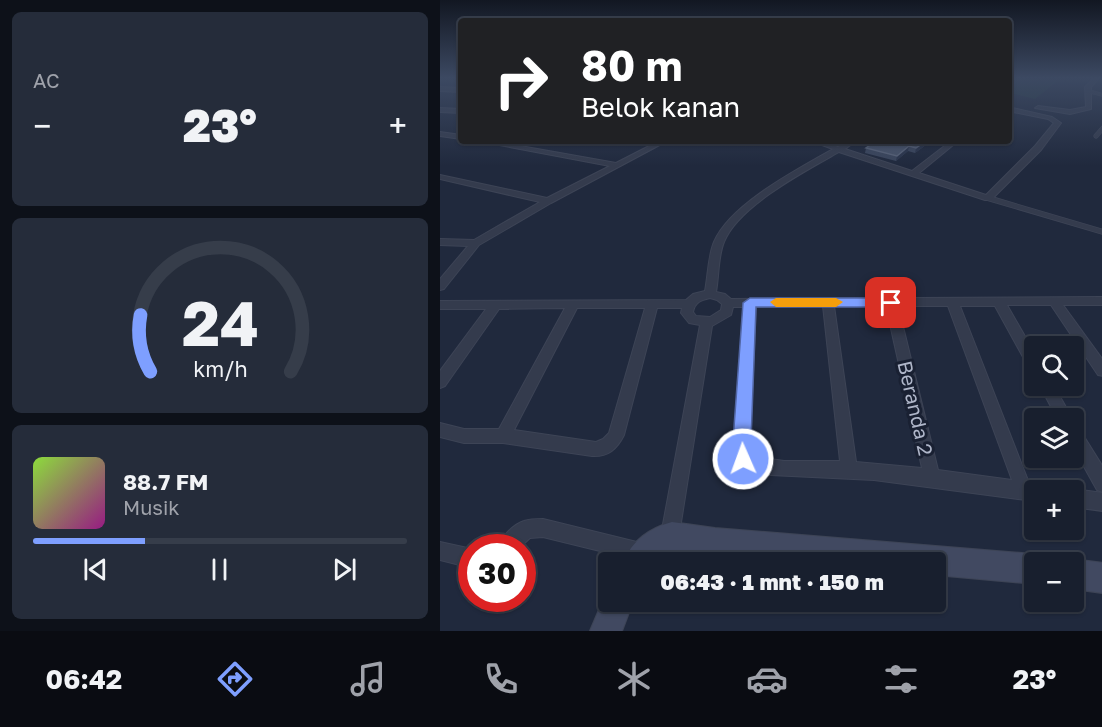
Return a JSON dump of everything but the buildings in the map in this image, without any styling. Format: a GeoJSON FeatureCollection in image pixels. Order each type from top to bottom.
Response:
{"type":"FeatureCollection","features":[{"type":"Feature","properties":{"kind":"street"},"geometry":{"type":"LineString","coordinates":[[1038,107],[1079,111],[1089,107]]}},
{"type":"Feature","properties":{"kind":"street"},"geometry":{"type":"LineString","coordinates":[[440,110],[458,111]]}},
{"type":"Feature","properties":{"kind":"street"},"geometry":{"type":"LineString","coordinates":[[823,144],[988,198],[1038,148],[1058,123],[1050,118],[1012,110]]}},
{"type":"Feature","properties":{"kind":"street"},"geometry":{"type":"LineString","coordinates":[[440,135],[458,137]]}},
{"type":"Feature","properties":{"kind":"street"},"geometry":{"type":"LineString","coordinates":[[498,144],[616,165]]}},
{"type":"Feature","properties":{"kind":"street"},"geometry":{"type":"LineString","coordinates":[[440,286],[476,243],[548,201],[658,144]]}},
{"type":"Feature","properties":{"kind":"street"},"geometry":{"type":"LineString","coordinates":[[710,294],[719,242],[741,215],[779,184],[848,144]]}},
{"type":"Feature","properties":{"kind":"street"},"geometry":{"type":"LineString","coordinates":[[914,173],[951,144]]}},
{"type":"Feature","properties":{"kind":"street"},"geometry":{"type":"LineString","coordinates":[[440,177],[548,201]]}},
{"type":"Feature","properties":{"kind":"street"},"geometry":{"type":"LineString","coordinates":[[440,242],[476,243]]}},
{"type":"Feature","properties":{"kind":"street"},"geometry":{"type":"LineString","coordinates":[[728,303],[724,316],[706,323],[693,320],[687,313],[689,304],[697,297],[710,294],[721,297],[728,303],[1103,301]]}},
{"type":"Feature","properties":{"kind":"street"},"geometry":{"type":"LineString","coordinates":[[1054,301],[1103,371]]}},
{"type":"Feature","properties":{"kind":"street"},"geometry":{"type":"LineString","coordinates":[[827,302],[849,469]]}},
{"type":"Feature","properties":{"kind":"street"},"geometry":{"type":"LineString","coordinates":[[503,436],[574,303]]}},
{"type":"Feature","properties":{"kind":"street"},"geometry":{"type":"LineString","coordinates":[[750,303],[742,441],[743,459],[756,466],[785,470],[849,469],[1024,490]]}},
{"type":"Feature","properties":{"kind":"street","name":"Beranda 2"},"geometry":{"type":"LineString","coordinates":[[891,303],[932,478]]}},
{"type":"Feature","properties":{"kind":"street"},"geometry":{"type":"LineString","coordinates":[[953,303],[1025,480]]}},
{"type":"Feature","properties":{"kind":"street"},"geometry":{"type":"LineString","coordinates":[[999,303],[1024,346]]}},
{"type":"Feature","properties":{"kind":"street"},"geometry":{"type":"LineString","coordinates":[[440,382],[496,304]]}},
{"type":"Feature","properties":{"kind":"street"},"geometry":{"type":"LineString","coordinates":[[440,430],[464,436],[503,436],[592,449],[605,448],[610,445],[616,435],[652,304]]}},
{"type":"Feature","properties":{"kind":"street"},"geometry":{"type":"LineString","coordinates":[[440,305],[689,304]]}},
{"type":"Feature","properties":{"kind":"street"},"geometry":{"type":"LineString","coordinates":[[670,535],[706,323]]}},
{"type":"Feature","properties":{"kind":"street"},"geometry":{"type":"LineString","coordinates":[[1084,451],[1103,484]]}},
{"type":"Feature","properties":{"kind":"street"},"geometry":{"type":"LineString","coordinates":[[1084,499],[1103,502]]}},
{"type":"Feature","properties":{"kind":"street"},"geometry":{"type":"LineString","coordinates":[[522,534],[527,530],[543,528],[622,552]]}},
{"type":"Feature","properties":{"kind":"street"},"geometry":{"type":"LineString","coordinates":[[647,552],[656,542],[670,535],[715,542],[1024,568]]}},
{"type":"Feature","properties":{"kind":"street"},"geometry":{"type":"LineString","coordinates":[[440,551],[458,556]]}},
{"type":"Feature","properties":{"kind":"street"},"geometry":{"type":"LineString","coordinates":[[1084,575],[1103,578]]}},
{"type":"Feature","properties":{"kind":"street"},"geometry":{"type":"LineString","coordinates":[[606,631],[614,612]]}},
{"type":"Feature","properties":{"kind":"lane"},"geometry":{"type":"LineString","coordinates":[[1097,136],[1103,128]]}},
{"type":"Feature","properties":{"kind":"lane"},"geometry":{"type":"LineString","coordinates":[[988,198],[1103,232]]}},
{"type":"Feature","properties":{"kind":"slow traffic"},"geometry":{"type":"LineString","coordinates":[[776,302],[836,302]]}},
{"type":"Feature","properties":{"kind":"route"},"geometry":{"type":"LineString","coordinates":[[743,459],[742,441],[750,303],[891,303]]}}]}
